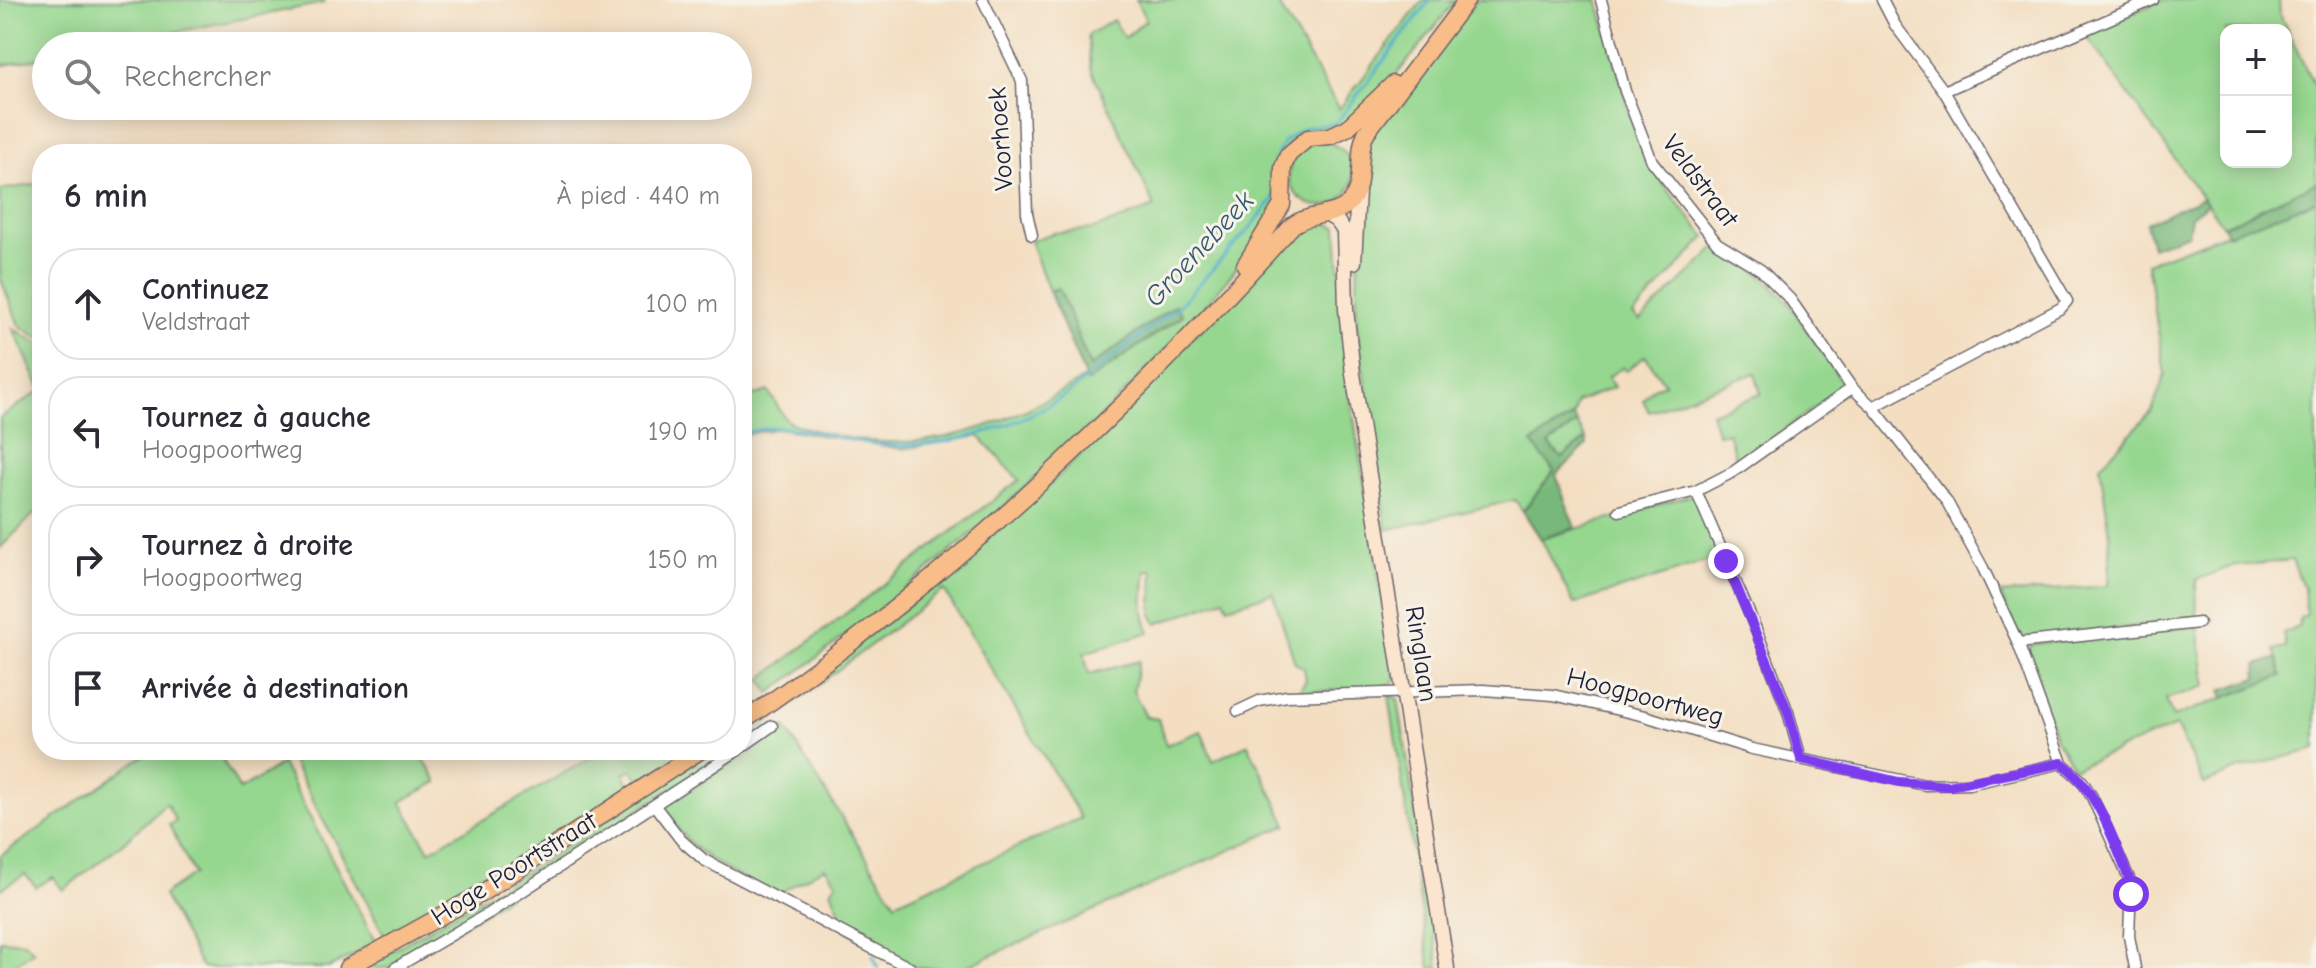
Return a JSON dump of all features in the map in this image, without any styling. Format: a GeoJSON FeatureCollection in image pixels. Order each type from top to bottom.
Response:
{"type":"FeatureCollection","features":[{"type":"Feature","properties":{"kind":"main road"},"geometry":{"type":"LineString","coordinates":[[752,715],[847,645],[992,526],[1108,419],[1293,225],[1321,213],[1341,209],[1352,199],[1360,176],[1360,146],[1366,133],[1467,0]]}},
{"type":"Feature","properties":{"kind":"main road"},"geometry":{"type":"LineString","coordinates":[[1211,312],[1268,231],[1283,201],[1283,167],[1297,145],[1308,138],[1330,136],[1355,122],[1438,36]]}},
{"type":"Feature","properties":{"kind":"main road"},"geometry":{"type":"LineString","coordinates":[[1330,136],[1347,144],[1360,176]]}},
{"type":"Feature","properties":{"kind":"main road","name":"Ringlaan"},"geometry":{"type":"LineString","coordinates":[[1350,346],[1360,176]]}},
{"type":"Feature","properties":{"kind":"main road"},"geometry":{"type":"LineString","coordinates":[[1283,181],[1295,202],[1321,213]]}},
{"type":"Feature","properties":{"kind":"main road","name":"Ringlaan"},"geometry":{"type":"LineString","coordinates":[[1321,213],[1337,221],[1344,231],[1350,346],[1447,968]]}},
{"type":"Feature","properties":{"kind":"main road"},"geometry":{"type":"LineString","coordinates":[[347,968],[479,895],[686,760]]}},
{"type":"Feature","properties":{"kind":"street","name":"Voorhoek"},"geometry":{"type":"LineString","coordinates":[[983,0],[1022,81],[1027,213],[1032,235]]}},
{"type":"Feature","properties":{"kind":"street","name":"Veldstraat"},"geometry":{"type":"LineString","coordinates":[[1601,0],[1625,91],[1652,161],[1717,243],[1776,282],[1852,388],[1873,407],[1946,500],[1983,568],[2018,643],[2062,763],[2082,781],[2092,797],[2131,883],[2129,936],[2135,968]]}},
{"type":"Feature","properties":{"kind":"street"},"geometry":{"type":"LineString","coordinates":[[1873,407],[2061,308],[2067,301],[1944,91],[1895,25],[1882,0]]}},
{"type":"Feature","properties":{"kind":"street"},"geometry":{"type":"LineString","coordinates":[[1944,91],[2153,0]]}},
{"type":"Feature","properties":{"kind":"street"},"geometry":{"type":"LineString","coordinates":[[1619,511],[1696,491],[1733,472],[1852,388]]}},
{"type":"Feature","properties":{"kind":"street"},"geometry":{"type":"LineString","coordinates":[[1696,491],[1760,639],[1792,723],[1801,759]]}},
{"type":"Feature","properties":{"kind":"street"},"geometry":{"type":"LineString","coordinates":[[2018,643],[2199,623]]}},
{"type":"Feature","properties":{"kind":"street","name":"Hoogpoortweg"},"geometry":{"type":"LineString","coordinates":[[1238,711],[1259,701],[1287,696],[1483,690],[1553,695],[1594,702],[1801,759],[1899,782],[1949,786],[2062,763]]}},
{"type":"Feature","properties":{"kind":"street","name":"Hoge Poortstraat"},"geometry":{"type":"LineString","coordinates":[[752,740],[772,726]]}},
{"type":"Feature","properties":{"kind":"street","name":"Hoge Poortstraat"},"geometry":{"type":"LineString","coordinates":[[395,968],[489,913],[724,760]]}},
{"type":"Feature","properties":{"kind":"street"},"geometry":{"type":"LineString","coordinates":[[655,806],[681,840],[704,860],[910,968]]}},
{"type":"Feature","properties":{"kind":"green space"},"geometry":{"type":"Polygon","coordinates":[[[0,0],[322,0],[324,3],[174,32],[32,32],[32,60],[0,66],[0,0]]]}},
{"type":"Feature","properties":{"kind":"green space"},"geometry":{"type":"Polygon","coordinates":[[[1136,0],[1276,0],[1339,109],[1423,0],[1456,0],[1392,80],[1348,122],[1298,136],[1292,141],[1282,161],[1278,198],[1249,251],[1176,338],[1123,394],[1011,500],[952,550],[770,693],[761,679],[1019,480],[979,436],[902,449],[779,428],[752,433],[752,397],[768,391],[787,421],[834,435],[868,441],[933,439],[995,423],[1084,378],[1087,382],[1182,316],[1175,305],[1090,367],[1059,289],[1049,291],[1030,241],[1053,233],[1094,229],[1155,207],[1091,69],[1088,35],[1113,20],[1125,38],[1146,20],[1136,0]]]}},
{"type":"Feature","properties":{"kind":"green space"},"geometry":{"type":"Polygon","coordinates":[[[1477,0],[1598,0],[1636,136],[1666,188],[1706,237],[1633,315],[1640,321],[1716,248],[1760,274],[1787,300],[1845,386],[1737,464],[1728,432],[1718,434],[1711,413],[1761,394],[1755,373],[1649,412],[1643,400],[1653,388],[1665,384],[1645,356],[1626,371],[1623,367],[1608,377],[1614,387],[1577,402],[1573,416],[1532,443],[1554,471],[1523,511],[1515,500],[1386,530],[1356,319],[1360,200],[1368,138],[1477,0]]]}},
{"type":"Feature","properties":{"kind":"green space"},"geometry":{"type":"Polygon","coordinates":[[[2162,0],[2279,0],[2284,24],[2220,24],[2220,168],[2292,168],[2292,40],[2316,90],[2316,183],[2223,226],[2085,34],[2162,0]]]}},
{"type":"Feature","properties":{"kind":"green space"},"geometry":{"type":"Polygon","coordinates":[[[1321,142],[1339,148],[1347,156],[1353,174],[1347,192],[1339,200],[1321,206],[1303,200],[1295,192],[1289,174],[1295,156],[1303,148],[1321,142]]]}},
{"type":"Feature","properties":{"kind":"green space"},"geometry":{"type":"Polygon","coordinates":[[[2316,183],[2316,199],[2308,204],[2228,234],[2223,226],[2316,183]]]}},
{"type":"Feature","properties":{"kind":"green space"},"geometry":{"type":"Polygon","coordinates":[[[32,185],[32,333],[19,325],[0,277],[0,190],[32,185]]]}},
{"type":"Feature","properties":{"kind":"green space"},"geometry":{"type":"Polygon","coordinates":[[[2203,198],[2207,204],[2191,216],[2188,234],[2152,247],[2146,223],[2203,198]]]}},
{"type":"Feature","properties":{"kind":"green space"},"geometry":{"type":"Polygon","coordinates":[[[2316,199],[2316,749],[2240,769],[2204,784],[2176,726],[2074,768],[2057,741],[2025,652],[2033,644],[2198,626],[2206,686],[2166,699],[2173,717],[2282,676],[2274,650],[2286,648],[2283,633],[2299,627],[2300,618],[2306,615],[2304,589],[2292,560],[2230,567],[2196,580],[2197,619],[2025,639],[2018,634],[2000,594],[2108,586],[2110,534],[2100,466],[2152,411],[2165,374],[2147,263],[2316,199]]]}},
{"type":"Feature","properties":{"kind":"green space"},"geometry":{"type":"Polygon","coordinates":[[[1318,219],[1337,227],[1346,369],[1395,680],[1383,689],[1298,692],[1306,680],[1304,668],[1295,663],[1273,593],[1228,607],[1224,599],[1157,624],[1152,614],[1153,570],[1146,570],[1144,594],[1145,617],[1150,632],[1084,653],[1089,674],[1139,661],[1133,691],[1146,717],[1158,719],[1166,745],[1201,731],[1213,761],[1248,744],[1287,825],[963,968],[916,968],[847,931],[831,890],[837,883],[825,867],[774,896],[697,850],[674,823],[665,806],[735,760],[752,760],[752,749],[785,727],[895,903],[1081,818],[944,590],[752,734],[752,724],[939,582],[1060,475],[1305,220],[1318,219]]]}},
{"type":"Feature","properties":{"kind":"green space"},"geometry":{"type":"Polygon","coordinates":[[[1059,288],[1090,367],[1175,305],[1182,315],[1087,382],[1049,291],[1059,288]]]}},
{"type":"Feature","properties":{"kind":"green space"},"geometry":{"type":"Polygon","coordinates":[[[13,328],[32,340],[32,370],[13,328]]]}},
{"type":"Feature","properties":{"kind":"green space"},"geometry":{"type":"Polygon","coordinates":[[[32,396],[32,516],[0,548],[0,418],[32,396]]]}},
{"type":"Feature","properties":{"kind":"green space"},"geometry":{"type":"Polygon","coordinates":[[[1573,416],[1577,423],[1549,444],[1561,458],[1586,439],[1587,445],[1556,475],[1575,528],[1541,539],[1523,511],[1554,471],[1532,443],[1573,416]]]}},
{"type":"Feature","properties":{"kind":"green space"},"geometry":{"type":"Polygon","coordinates":[[[1577,423],[1586,439],[1561,458],[1549,444],[1577,423]]]}},
{"type":"Feature","properties":{"kind":"green space"},"geometry":{"type":"Polygon","coordinates":[[[1695,494],[1721,557],[1574,604],[1541,539],[1695,494]]]}},
{"type":"Feature","properties":{"kind":"green space"},"geometry":{"type":"Polygon","coordinates":[[[2277,658],[2282,676],[2224,698],[2221,690],[2258,678],[2257,665],[2277,658]]]}},
{"type":"Feature","properties":{"kind":"green space"},"geometry":{"type":"Polygon","coordinates":[[[1389,695],[1398,699],[1439,968],[1430,968],[1389,695]]]}},
{"type":"Feature","properties":{"kind":"green space"},"geometry":{"type":"Polygon","coordinates":[[[138,760],[223,760],[240,790],[282,764],[376,943],[329,968],[202,968],[163,895],[194,874],[169,825],[176,821],[166,803],[123,843],[63,890],[53,877],[36,887],[25,874],[0,890],[0,856],[138,760]]]}},
{"type":"Feature","properties":{"kind":"green space"},"geometry":{"type":"Polygon","coordinates":[[[291,760],[425,760],[437,782],[401,802],[429,851],[587,760],[672,760],[640,781],[632,769],[623,774],[632,788],[506,868],[386,938],[291,760]]]}},
{"type":"Feature","properties":{"kind":"green space"},"geometry":{"type":"Polygon","coordinates":[[[699,760],[715,760],[466,924],[388,968],[363,968],[547,859],[699,760]]]}},
{"type":"Feature","properties":{"kind":"green space"},"geometry":{"type":"Polygon","coordinates":[[[0,940],[24,942],[34,951],[10,968],[0,968],[0,940]]]}},
{"type":"Feature","properties":{"kind":"waterway","name":"Groenebeek"},"geometry":{"type":"LineString","coordinates":[[1090,375],[1180,305],[1251,227],[1274,198],[1275,161],[1284,141],[1305,128],[1336,123],[1430,0]]}},
{"type":"Feature","properties":{"kind":"waterway","name":"Groenebeek"},"geometry":{"type":"LineString","coordinates":[[752,431],[791,428],[868,443],[896,445],[954,440],[1012,423],[1064,396],[1086,379]]}},
{"type":"Feature","properties":{"kind":"waterway"},"geometry":{"type":"LineString","coordinates":[[873,955],[878,968]]}},
{"type":"Feature","properties":{"kind":"route"},"geometry":{"type":"LineString","coordinates":[[1726,561],[1788,712],[1801,759],[1899,782],[1949,786],[2062,763],[2082,781],[2092,797],[2131,883],[2131,894]]}}]}
